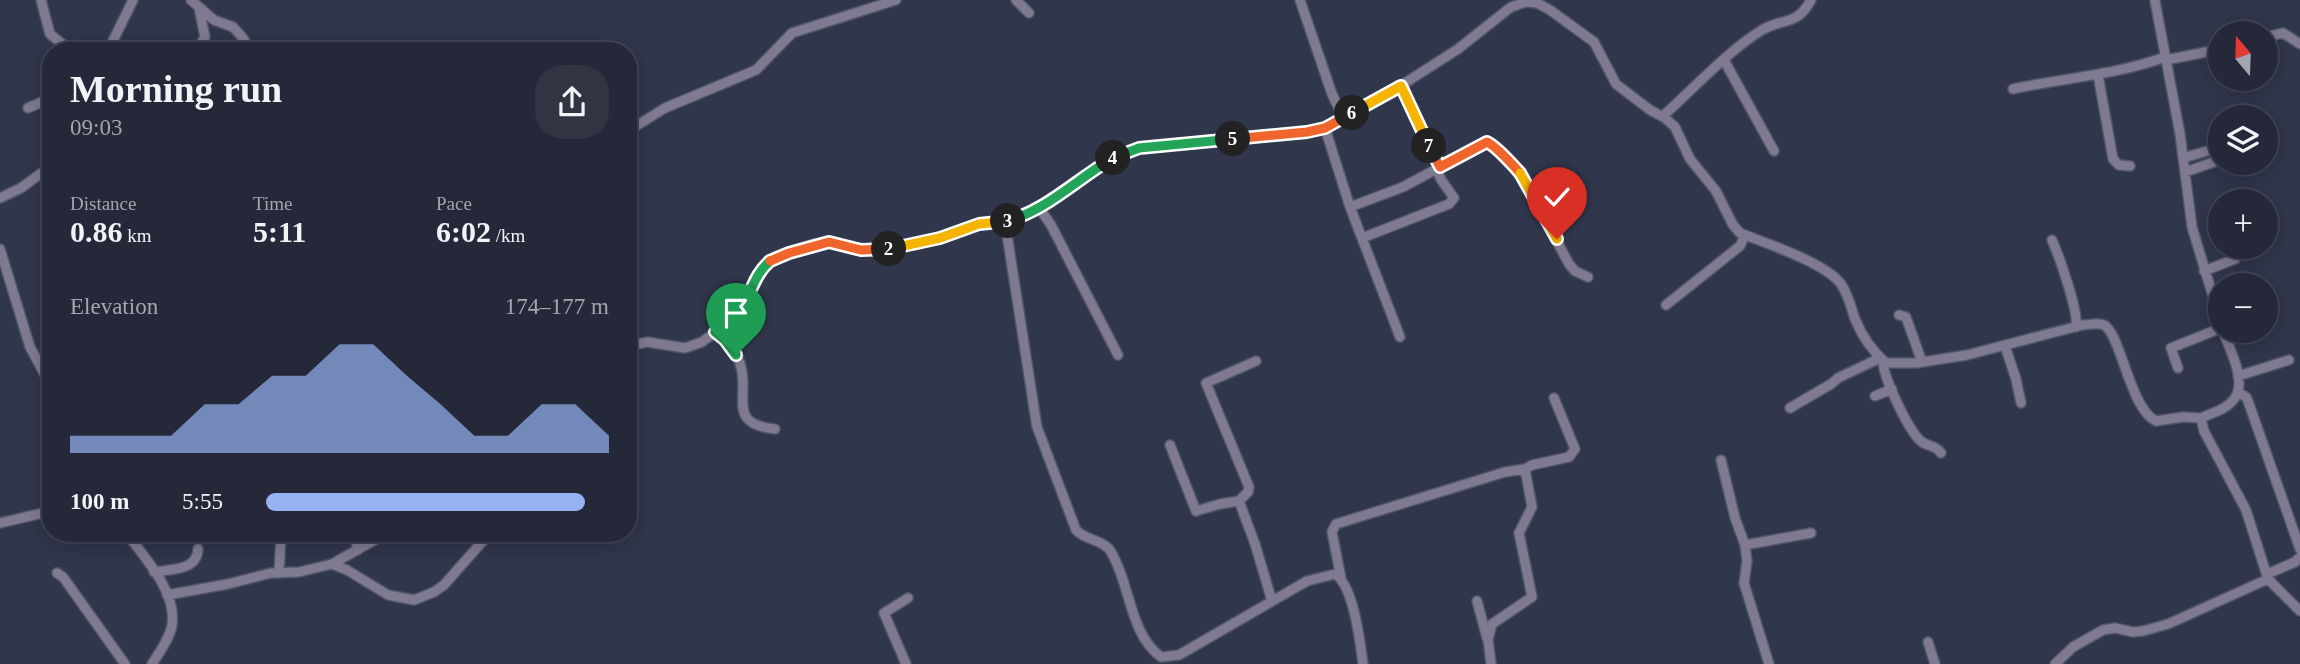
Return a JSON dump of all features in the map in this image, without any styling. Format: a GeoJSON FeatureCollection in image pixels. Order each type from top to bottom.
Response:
{"type":"FeatureCollection","features":[{"type":"Feature","properties":{"kind":"street"},"geometry":{"type":"LineString","coordinates":[[41,0],[50,34],[60,42]]}},
{"type":"Feature","properties":{"kind":"street"},"geometry":{"type":"LineString","coordinates":[[113,42],[133,0]]}},
{"type":"Feature","properties":{"kind":"street"},"geometry":{"type":"LineString","coordinates":[[191,0],[214,20],[233,27],[245,42]]}},
{"type":"Feature","properties":{"kind":"street"},"geometry":{"type":"LineString","coordinates":[[637,125],[664,108],[756,70],[792,33],[896,0]]}},
{"type":"Feature","properties":{"kind":"street"},"geometry":{"type":"LineString","coordinates":[[1016,0],[1029,13]]}},
{"type":"Feature","properties":{"kind":"street"},"geometry":{"type":"LineString","coordinates":[[1300,0],[1334,101],[1343,117]]}},
{"type":"Feature","properties":{"kind":"street"},"geometry":{"type":"LineString","coordinates":[[1663,116],[1724,60],[1763,29],[1803,14],[1811,0]]}},
{"type":"Feature","properties":{"kind":"street"},"geometry":{"type":"LineString","coordinates":[[2155,1],[2183,158],[2192,227],[2208,284]]}},
{"type":"Feature","properties":{"kind":"street"},"geometry":{"type":"LineString","coordinates":[[637,344],[647,342],[685,348],[702,342],[738,311],[760,270],[775,257],[814,244],[829,242],[861,250],[899,248],[940,238],[979,224],[1005,222],[1040,209],[1088,173],[1139,148],[1286,135],[1325,128],[1401,86],[1458,49],[1512,4],[1526,2],[1537,3],[1594,42],[1616,84],[1675,127],[1697,169],[1716,191],[1733,225],[1745,235],[1800,258],[1835,277],[1843,286],[1861,332],[1881,359],[1884,376],[1919,440],[1938,448],[1941,453]]}},
{"type":"Feature","properties":{"kind":"street"},"geometry":{"type":"LineString","coordinates":[[199,8],[205,37],[202,42]]}},
{"type":"Feature","properties":{"kind":"street"},"geometry":{"type":"LineString","coordinates":[[2278,34],[2283,33],[2300,44]]}},
{"type":"Feature","properties":{"kind":"street"},"geometry":{"type":"LineString","coordinates":[[2014,89],[2098,75],[2165,58],[2208,51]]}},
{"type":"Feature","properties":{"kind":"street"},"geometry":{"type":"LineString","coordinates":[[1724,60],[1774,151]]}},
{"type":"Feature","properties":{"kind":"street"},"geometry":{"type":"LineString","coordinates":[[2098,75],[2113,159],[2119,165],[2130,166]]}},
{"type":"Feature","properties":{"kind":"street"},"geometry":{"type":"LineString","coordinates":[[1363,238],[1449,204],[1454,198],[1401,86]]}},
{"type":"Feature","properties":{"kind":"street"},"geometry":{"type":"LineString","coordinates":[[28,108],[42,102]]}},
{"type":"Feature","properties":{"kind":"street"},"geometry":{"type":"LineString","coordinates":[[1325,128],[1350,207],[1400,337]]}},
{"type":"Feature","properties":{"kind":"street"},"geometry":{"type":"LineString","coordinates":[[1350,207],[1389,193],[1483,142],[1493,145],[1521,174],[1569,264],[1588,277]]}},
{"type":"Feature","properties":{"kind":"street"},"geometry":{"type":"LineString","coordinates":[[2183,158],[2208,151]]}},
{"type":"Feature","properties":{"kind":"street"},"geometry":{"type":"LineString","coordinates":[[2185,172],[2208,164]]}},
{"type":"Feature","properties":{"kind":"street"},"geometry":{"type":"LineString","coordinates":[[0,198],[21,188],[42,173]]}},
{"type":"Feature","properties":{"kind":"street"},"geometry":{"type":"LineString","coordinates":[[1040,209],[1051,225],[1118,355]]}},
{"type":"Feature","properties":{"kind":"street"},"geometry":{"type":"LineString","coordinates":[[1005,222],[1030,389],[1044,449],[1076,530],[1108,548],[1145,640],[1159,661],[1179,654],[1318,578],[1335,574],[1341,578]]}},
{"type":"Feature","properties":{"kind":"street"},"geometry":{"type":"LineString","coordinates":[[1666,305],[1740,246],[1745,235]]}},
{"type":"Feature","properties":{"kind":"street"},"geometry":{"type":"LineString","coordinates":[[2052,240],[2077,317],[2076,327]]}},
{"type":"Feature","properties":{"kind":"street"},"geometry":{"type":"LineString","coordinates":[[0,248],[30,347],[42,369]]}},
{"type":"Feature","properties":{"kind":"street"},"geometry":{"type":"LineString","coordinates":[[2204,271],[2235,259]]}},
{"type":"Feature","properties":{"kind":"street"},"geometry":{"type":"LineString","coordinates":[[1899,315],[1906,317],[1908,321],[1922,362]]}},
{"type":"Feature","properties":{"kind":"street"},"geometry":{"type":"LineString","coordinates":[[1790,408],[1838,378],[1881,359],[1898,365],[1922,362],[2101,323],[2112,333],[2125,370],[2150,418],[2156,421],[2183,417],[2201,418],[2233,401],[2238,392],[2238,376],[2227,343]]}},
{"type":"Feature","properties":{"kind":"street"},"geometry":{"type":"LineString","coordinates":[[715,332],[731,347],[741,368],[741,409],[747,419],[762,428],[775,429]]}},
{"type":"Feature","properties":{"kind":"street"},"geometry":{"type":"LineString","coordinates":[[2178,368],[2171,348],[2208,334]]}},
{"type":"Feature","properties":{"kind":"street"},"geometry":{"type":"LineString","coordinates":[[2005,346],[2017,379],[2021,403]]}},
{"type":"Feature","properties":{"kind":"street"},"geometry":{"type":"LineString","coordinates":[[1170,445],[1196,511],[1239,502],[1249,487],[1206,383],[1256,360]]}},
{"type":"Feature","properties":{"kind":"street"},"geometry":{"type":"LineString","coordinates":[[2238,376],[2289,360]]}},
{"type":"Feature","properties":{"kind":"street"},"geometry":{"type":"LineString","coordinates":[[1875,396],[1892,390]]}},
{"type":"Feature","properties":{"kind":"street"},"geometry":{"type":"LineString","coordinates":[[2238,392],[2244,394],[2248,401],[2300,549]]}},
{"type":"Feature","properties":{"kind":"street"},"geometry":{"type":"LineString","coordinates":[[1362,663],[1350,598],[1341,578],[1332,532],[1336,524],[1573,453],[1573,443],[1554,398]]}},
{"type":"Feature","properties":{"kind":"street"},"geometry":{"type":"LineString","coordinates":[[2201,418],[2204,431],[2245,510],[2267,576],[2300,611]]}},
{"type":"Feature","properties":{"kind":"street"},"geometry":{"type":"LineString","coordinates":[[1721,460],[1735,518],[1745,545],[1747,561],[1744,583],[1769,664]]}},
{"type":"Feature","properties":{"kind":"street"},"geometry":{"type":"LineString","coordinates":[[1488,639],[1492,624],[1532,597],[1519,533],[1532,507],[1525,468]]}},
{"type":"Feature","properties":{"kind":"street"},"geometry":{"type":"LineString","coordinates":[[1239,502],[1272,601]]}},
{"type":"Feature","properties":{"kind":"street"},"geometry":{"type":"LineString","coordinates":[[0,523],[42,513]]}},
{"type":"Feature","properties":{"kind":"street"},"geometry":{"type":"LineString","coordinates":[[1745,545],[1811,533]]}},
{"type":"Feature","properties":{"kind":"street"},"geometry":{"type":"LineString","coordinates":[[133,542],[154,572],[171,608],[172,626],[152,664]]}},
{"type":"Feature","properties":{"kind":"street"},"geometry":{"type":"LineString","coordinates":[[279,573],[281,542]]}},
{"type":"Feature","properties":{"kind":"street"},"geometry":{"type":"LineString","coordinates":[[356,542],[358,550]]}},
{"type":"Feature","properties":{"kind":"street"},"geometry":{"type":"LineString","coordinates":[[167,595],[190,593],[332,564],[370,542]]}},
{"type":"Feature","properties":{"kind":"street"},"geometry":{"type":"LineString","coordinates":[[332,564],[388,595],[414,600],[444,585],[482,542]]}},
{"type":"Feature","properties":{"kind":"street"},"geometry":{"type":"LineString","coordinates":[[154,572],[183,568],[193,563],[198,557],[198,549]]}},
{"type":"Feature","properties":{"kind":"street"},"geometry":{"type":"LineString","coordinates":[[2055,664],[2073,647],[2103,630],[2115,628],[2133,632],[2168,624],[2295,562],[2300,557]]}},
{"type":"Feature","properties":{"kind":"street"},"geometry":{"type":"LineString","coordinates":[[57,573],[63,577],[125,664]]}},
{"type":"Feature","properties":{"kind":"street"},"geometry":{"type":"LineString","coordinates":[[906,664],[884,613],[908,598]]}},
{"type":"Feature","properties":{"kind":"street"},"geometry":{"type":"LineString","coordinates":[[1477,601],[1488,639],[1491,664]]}},
{"type":"Feature","properties":{"kind":"street"},"geometry":{"type":"LineString","coordinates":[[1928,642],[1935,664]]}},
{"type":"Feature","properties":{"kind":"route"},"geometry":{"type":"LineString","coordinates":[[736,355],[715,332],[730,321],[745,302],[760,270],[775,257],[829,242],[861,250],[899,248],[940,238],[979,224],[1005,222],[1040,209],[1088,173],[1130,150],[1325,128],[1401,86],[1440,167],[1483,142],[1493,145],[1521,174],[1557,239]]}}]}
